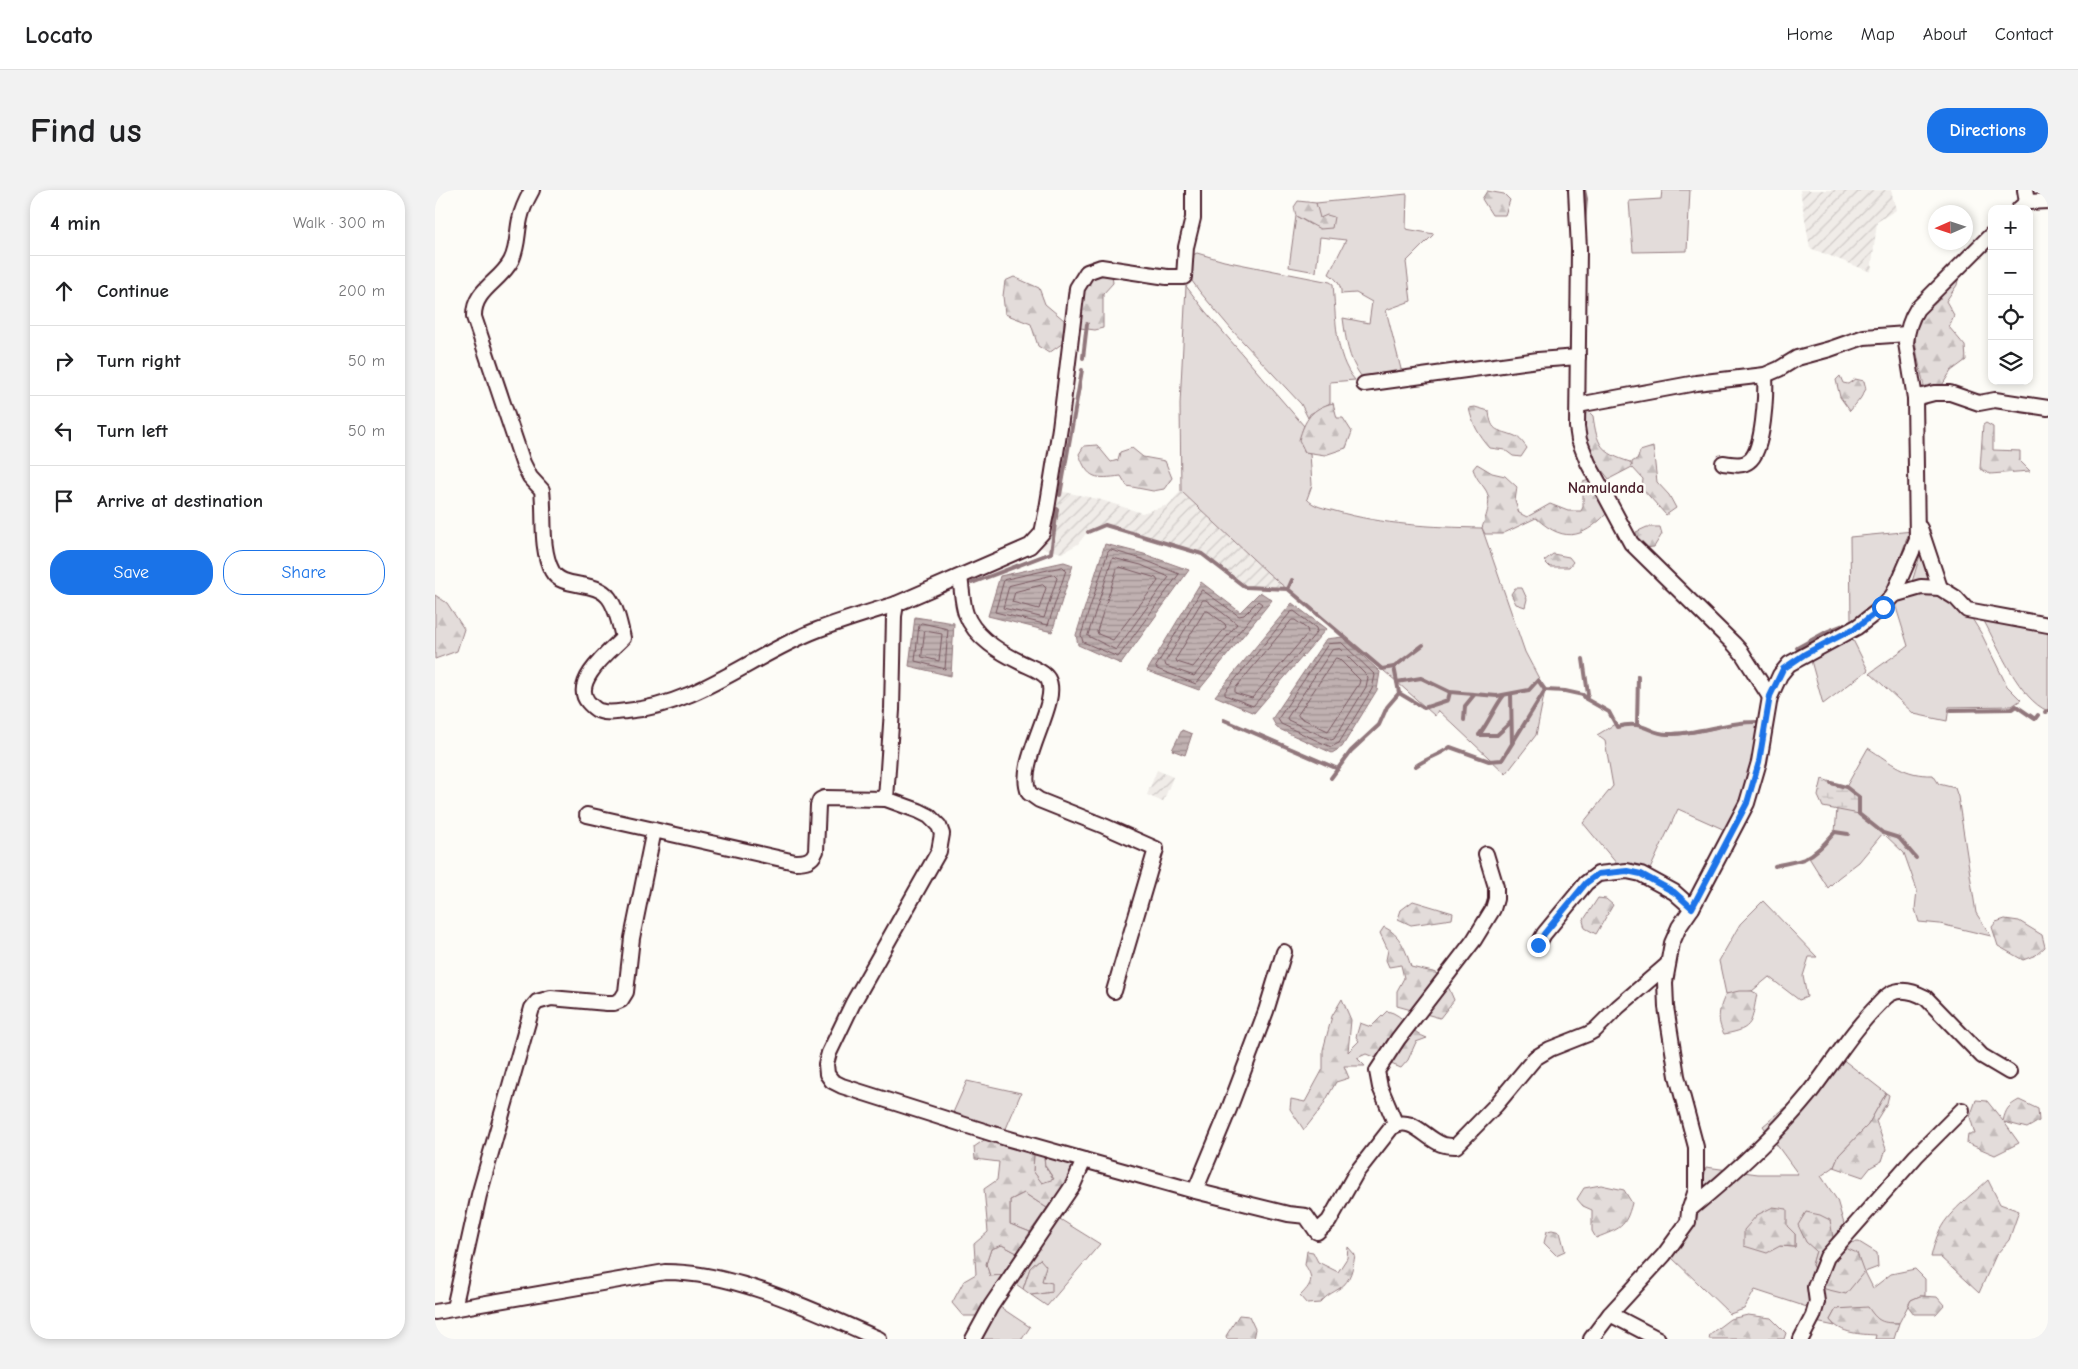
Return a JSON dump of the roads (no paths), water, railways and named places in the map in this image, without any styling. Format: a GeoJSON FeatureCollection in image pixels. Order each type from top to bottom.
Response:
{"type":"FeatureCollection","features":[{"type":"Feature","properties":{"kind":"street"},"geometry":{"type":"LineString","coordinates":[[532,190],[520,217],[517,243],[511,262],[478,298],[473,308],[474,317],[523,462],[529,477],[543,490],[544,536],[552,572],[563,581],[594,587],[604,592],[614,607],[623,638],[587,677],[584,688],[584,696],[590,704],[598,711],[608,713],[638,710],[665,704],[719,682],[771,651],[816,630],[896,604],[1031,546],[1042,534],[1060,428],[1077,288],[1087,272],[1101,267],[1167,277],[1185,277],[1186,247],[1193,218],[1193,190]]}},
{"type":"Feature","properties":{"kind":"street"},"geometry":{"type":"LineString","coordinates":[[1576,190],[1579,240],[1577,434],[1587,463],[1609,499],[1631,543],[1734,644],[1770,696]]}},
{"type":"Feature","properties":{"kind":"street"},"geometry":{"type":"LineString","coordinates":[[2024,200],[2048,201]]}},
{"type":"Feature","properties":{"kind":"street"},"geometry":{"type":"LineString","coordinates":[[1591,1339],[1610,1314],[1677,1239],[1688,1222],[1689,1211],[1696,1190],[1696,1147],[1675,1068],[1666,1007],[1665,982],[1672,943],[1747,803],[1759,762],[1770,696],[1780,675],[1789,664],[1857,627],[1883,607],[1893,595],[1917,540],[1915,398],[1906,343],[1907,334],[1912,317],[1917,310],[1988,238]]}},
{"type":"Feature","properties":{"kind":"street"},"geometry":{"type":"LineString","coordinates":[[1578,405],[1696,383],[1765,375],[1797,358],[1864,337],[1907,334]]}},
{"type":"Feature","properties":{"kind":"street"},"geometry":{"type":"LineString","coordinates":[[1364,384],[1538,360],[1578,357]]}},
{"type":"Feature","properties":{"kind":"street"},"geometry":{"type":"LineString","coordinates":[[1723,463],[1743,464],[1751,461],[1756,453],[1765,410],[1765,375]]}},
{"type":"Feature","properties":{"kind":"street"},"geometry":{"type":"LineString","coordinates":[[1915,398],[1935,393],[1950,393],[1979,403],[1995,400],[2048,408]]}},
{"type":"Feature","properties":{"kind":"street"},"geometry":{"type":"LineString","coordinates":[[1918,522],[1940,588]]}},
{"type":"Feature","properties":{"kind":"street"},"geometry":{"type":"LineString","coordinates":[[960,576],[966,613],[976,628],[1000,652],[1039,672],[1048,679],[1050,699],[1032,752],[1026,780],[1029,793],[1039,800],[1156,849],[1114,992]]}},
{"type":"Feature","properties":{"kind":"street"},"geometry":{"type":"LineString","coordinates":[[1893,595],[1921,587],[1940,588],[1955,598],[1967,610],[2048,625]]}},
{"type":"Feature","properties":{"kind":"street"},"geometry":{"type":"LineString","coordinates":[[886,799],[896,604]]}},
{"type":"Feature","properties":{"kind":"street"},"geometry":{"type":"LineString","coordinates":[[587,815],[795,862],[803,862],[814,857],[816,851],[818,805],[820,800],[829,796],[886,799],[929,816],[939,826],[941,841],[939,851],[853,1003],[829,1053],[826,1064],[827,1074],[832,1080],[842,1086],[1006,1138],[1195,1191],[1287,1214],[1306,1216],[1317,1232],[1329,1221],[1356,1173],[1388,1132],[1396,1125],[1409,1124],[1441,1145],[1456,1146],[1496,1105],[1535,1058],[1550,1049],[1595,1030],[1618,1006],[1668,964]]}},
{"type":"Feature","properties":{"kind":"street"},"geometry":{"type":"LineString","coordinates":[[454,1308],[479,1195],[532,1008],[543,999],[551,998],[607,1003],[621,1000],[626,992],[632,938],[654,830]]}},
{"type":"Feature","properties":{"kind":"street"},"geometry":{"type":"LineString","coordinates":[[1396,1125],[1380,1087],[1377,1071],[1398,1039],[1474,940],[1493,909],[1496,899],[1496,887],[1486,854]]}},
{"type":"Feature","properties":{"kind":"street"},"geometry":{"type":"LineString","coordinates":[[1538,945],[1544,934],[1586,883],[1598,874],[1627,871],[1641,874],[1674,892],[1692,908]]}},
{"type":"Feature","properties":{"kind":"street"},"geometry":{"type":"LineString","coordinates":[[1195,1191],[1229,1109],[1266,1011],[1284,952]]}},
{"type":"Feature","properties":{"kind":"street"},"geometry":{"type":"LineString","coordinates":[[1689,1211],[1723,1182],[1779,1128],[1808,1094],[1869,1014],[1890,994],[1903,991],[1915,992],[1926,998],[1982,1056],[2009,1072]]}},
{"type":"Feature","properties":{"kind":"street"},"geometry":{"type":"LineString","coordinates":[[1801,1339],[1813,1316],[1817,1302],[1815,1287],[1827,1257],[1916,1156],[1962,1110]]}},
{"type":"Feature","properties":{"kind":"street"},"geometry":{"type":"LineString","coordinates":[[973,1339],[991,1306],[1073,1185],[1084,1160]]}},
{"type":"Feature","properties":{"kind":"street"},"geometry":{"type":"LineString","coordinates":[[435,1312],[665,1272],[684,1272],[735,1284],[787,1300],[879,1339]]}},
{"type":"Feature","properties":{"kind":"street"},"geometry":{"type":"LineString","coordinates":[[1610,1314],[1658,1339]]}},
{"type":"Feature","properties":{"kind":"water"},"geometry":{"type":"Polygon","coordinates":[[[1105,544],[1144,554],[1189,570],[1121,664],[1078,645],[1076,635],[1105,544]]]}},
{"type":"Feature","properties":{"kind":"water"},"geometry":{"type":"Polygon","coordinates":[[[1064,562],[1073,565],[1052,632],[988,616],[1000,576],[1064,562]]]}},
{"type":"Feature","properties":{"kind":"water"},"geometry":{"type":"Polygon","coordinates":[[[1201,582],[1240,612],[1260,592],[1272,600],[1199,690],[1147,671],[1201,582]]]}},
{"type":"Feature","properties":{"kind":"water"},"geometry":{"type":"Polygon","coordinates":[[[1292,603],[1326,629],[1254,713],[1215,696],[1292,603]]]}},
{"type":"Feature","properties":{"kind":"water"},"geometry":{"type":"Polygon","coordinates":[[[915,617],[954,623],[951,676],[909,666],[915,617]]]}},
{"type":"Feature","properties":{"kind":"water"},"geometry":{"type":"Polygon","coordinates":[[[1343,637],[1380,672],[1377,690],[1342,747],[1332,753],[1277,728],[1272,719],[1326,639],[1343,637]]]}},
{"type":"Feature","properties":{"kind":"water"},"geometry":{"type":"Polygon","coordinates":[[[1182,730],[1192,734],[1185,755],[1172,750],[1182,730]]]}},
{"type":"Feature","properties":{"kind":"waterway"},"geometry":{"type":"LineString","coordinates":[[1584,190],[1586,199],[1584,223]]}},
{"type":"Feature","properties":{"kind":"waterway"},"geometry":{"type":"LineString","coordinates":[[1083,358],[1087,324]]}},
{"type":"Feature","properties":{"kind":"waterway"},"geometry":{"type":"LineString","coordinates":[[1060,495],[1082,370]]}},
{"type":"Feature","properties":{"kind":"waterway"},"geometry":{"type":"LineString","coordinates":[[972,583],[1051,553],[1057,509]]}},
{"type":"Feature","properties":{"kind":"waterway"},"geometry":{"type":"LineString","coordinates":[[1088,532],[1105,525],[1202,554],[1245,587],[1288,589]]}},
{"type":"Feature","properties":{"kind":"waterway"},"geometry":{"type":"LineString","coordinates":[[1900,563],[1909,537]]}},
{"type":"Feature","properties":{"kind":"waterway"},"geometry":{"type":"LineString","coordinates":[[1292,580],[1288,589],[1382,669],[1394,667],[1397,682]]}},
{"type":"Feature","properties":{"kind":"waterway"},"geometry":{"type":"LineString","coordinates":[[1797,648],[1828,631],[1856,620]]}},
{"type":"Feature","properties":{"kind":"waterway"},"geometry":{"type":"LineString","coordinates":[[1394,667],[1423,645]]}},
{"type":"Feature","properties":{"kind":"waterway"},"geometry":{"type":"LineString","coordinates":[[1583,659],[1588,694],[1586,699]]}},
{"type":"Feature","properties":{"kind":"waterway"},"geometry":{"type":"LineString","coordinates":[[1637,724],[1638,676]]}},
{"type":"Feature","properties":{"kind":"waterway"},"geometry":{"type":"LineString","coordinates":[[1331,778],[1351,751],[1379,725],[1387,707],[1399,693],[1397,682],[1421,678],[1450,692],[1497,696],[1529,690],[1538,680],[1545,690],[1565,691],[1583,695],[1586,699],[1609,712],[1617,727],[1634,725],[1662,734],[1691,732],[1736,723],[1758,722]]}},
{"type":"Feature","properties":{"kind":"waterway"},"geometry":{"type":"LineString","coordinates":[[1416,766],[1450,747],[1489,761],[1502,760],[1545,690]]}},
{"type":"Feature","properties":{"kind":"waterway"},"geometry":{"type":"LineString","coordinates":[[1399,693],[1424,708],[1448,700],[1450,692]]}},
{"type":"Feature","properties":{"kind":"waterway"},"geometry":{"type":"LineString","coordinates":[[1511,694],[1512,743]]}},
{"type":"Feature","properties":{"kind":"waterway"},"geometry":{"type":"LineString","coordinates":[[1464,720],[1465,706],[1474,695]]}},
{"type":"Feature","properties":{"kind":"waterway"},"geometry":{"type":"LineString","coordinates":[[1479,735],[1504,695]]}},
{"type":"Feature","properties":{"kind":"waterway"},"geometry":{"type":"LineString","coordinates":[[1951,710],[2012,709],[2016,706],[2035,719],[2038,715]]}},
{"type":"Feature","properties":{"kind":"waterway"},"geometry":{"type":"LineString","coordinates":[[1224,720],[1338,769]]}},
{"type":"Feature","properties":{"kind":"waterway"},"geometry":{"type":"LineString","coordinates":[[1479,735],[1497,735],[1511,722]]}},
{"type":"Feature","properties":{"kind":"waterway"},"geometry":{"type":"LineString","coordinates":[[1831,783],[1846,787],[1859,797],[1859,814],[1883,833],[1899,838],[1916,858]]}},
{"type":"Feature","properties":{"kind":"waterway"},"geometry":{"type":"LineString","coordinates":[[1775,866],[1809,857],[1835,832],[1848,834]]}},
{"type":"Feature","properties":{"kind":"district","name":"Namulanda"},"geometry":{"type":"Point","coordinates":[1606,488]}}]}
